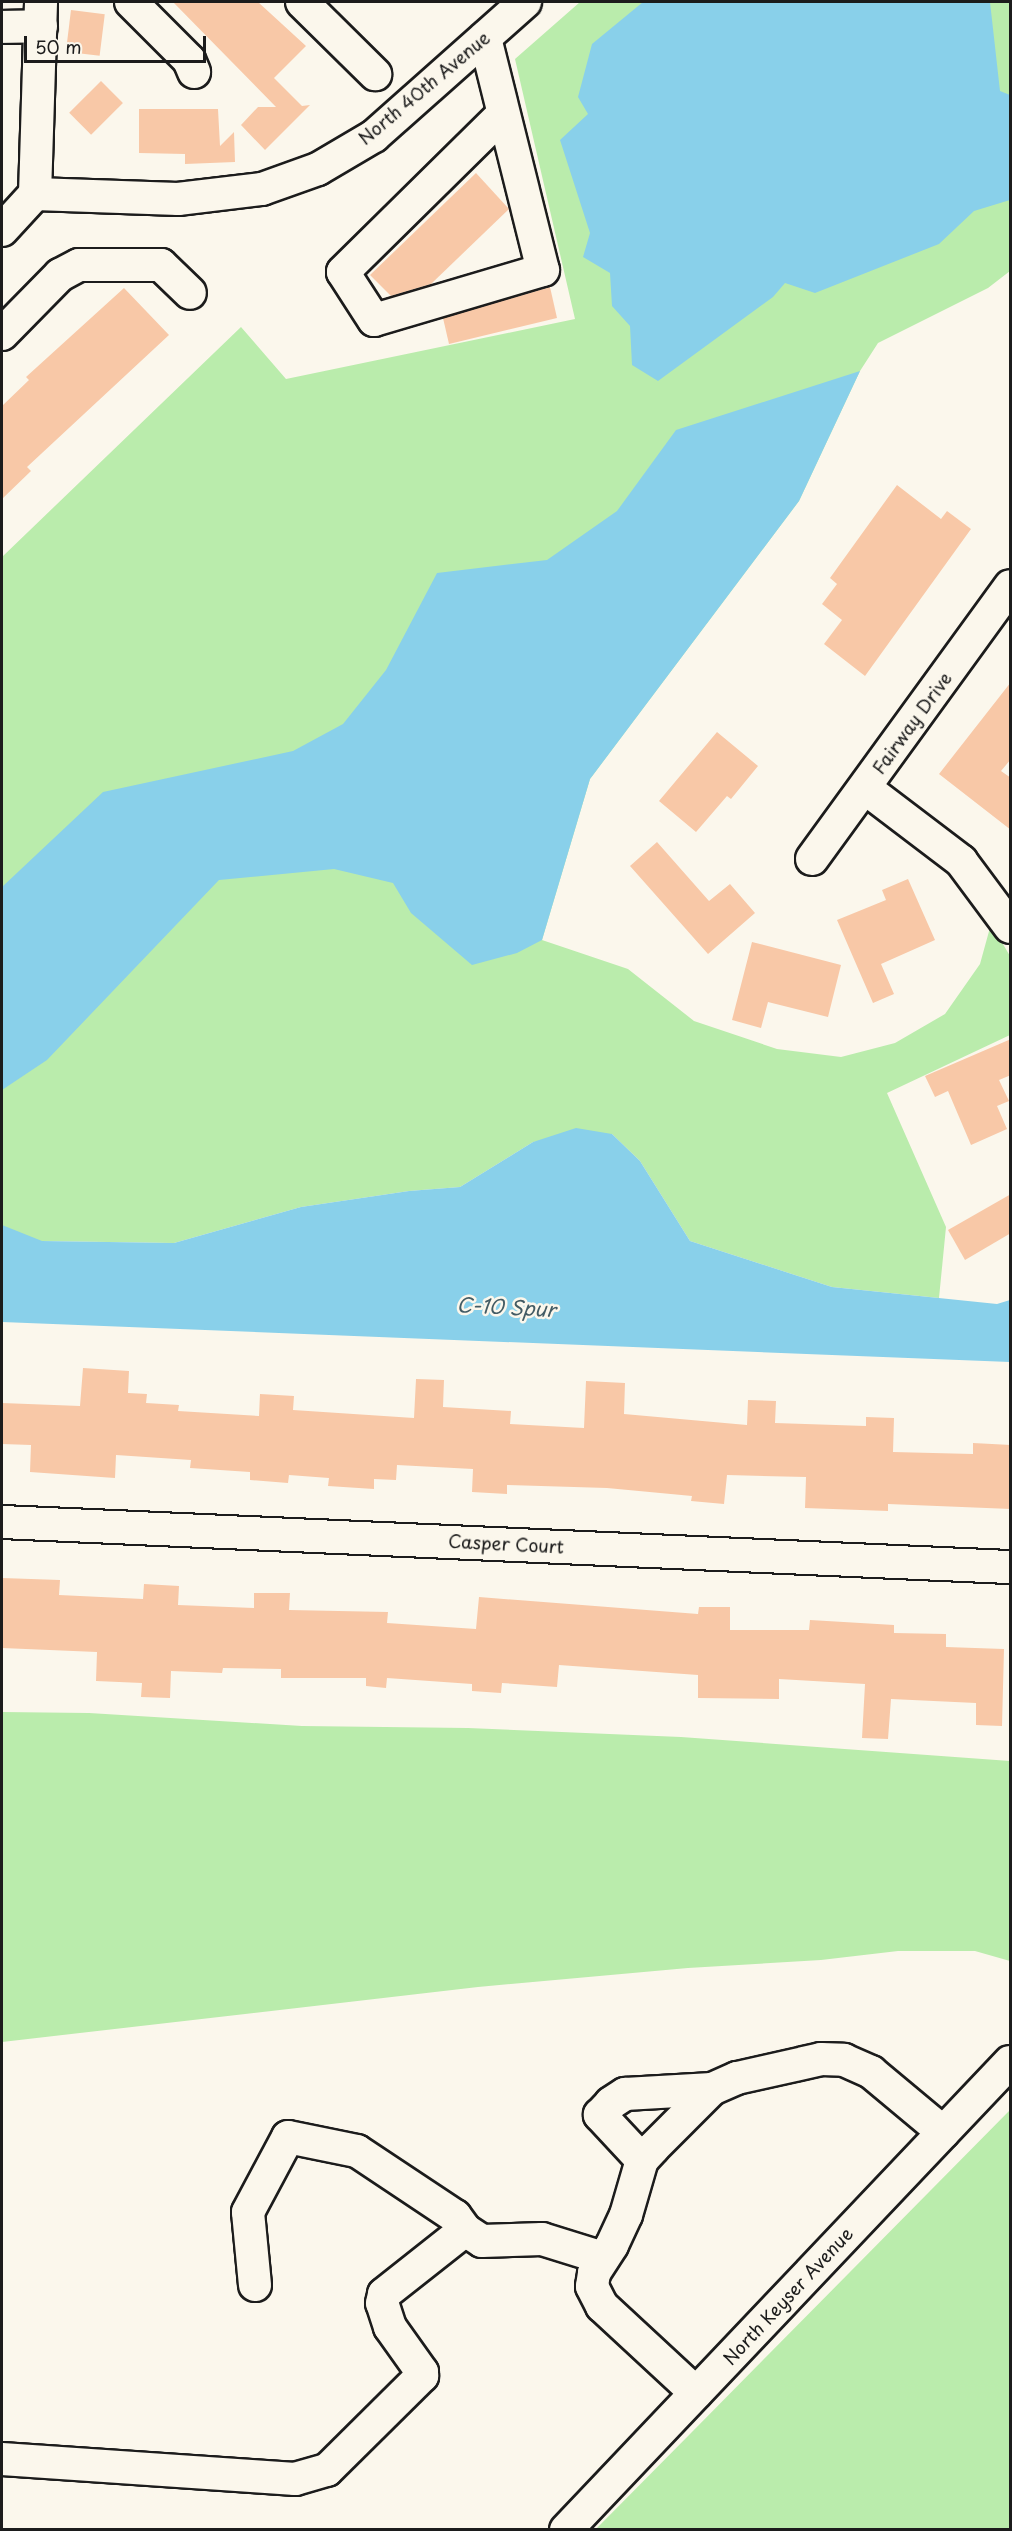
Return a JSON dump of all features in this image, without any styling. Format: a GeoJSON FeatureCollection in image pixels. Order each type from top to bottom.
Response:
{"type":"FeatureCollection","features":[{"type":"Feature","properties":{"kind":"street"},"geometry":{"type":"LineString","coordinates":[[131,2],[189,60],[194,72]]}},
{"type":"Feature","properties":{"kind":"street"},"geometry":{"type":"LineString","coordinates":[[302,2],[375,74]]}},
{"type":"Feature","properties":{"kind":"street","name":"North 40th Avenue"},"geometry":{"type":"LineString","coordinates":[[35,194],[178,199],[262,189],[318,170],[374,136],[525,2]]}},
{"type":"Feature","properties":{"kind":"street"},"geometry":{"type":"LineString","coordinates":[[2,27],[41,14],[35,194],[2,230]]}},
{"type":"Feature","properties":{"kind":"street"},"geometry":{"type":"LineString","coordinates":[[484,38],[543,270],[374,320],[343,272],[503,114]]}},
{"type":"Feature","properties":{"kind":"street"},"geometry":{"type":"LineString","coordinates":[[2,334],[60,275],[79,265],[161,265],[190,293]]}},
{"type":"Feature","properties":{"kind":"street","name":"Fairway Drive"},"geometry":{"type":"LineString","coordinates":[[812,860],[1011,586]]}},
{"type":"Feature","properties":{"kind":"street"},"geometry":{"type":"LineString","coordinates":[[865,788],[961,861],[1011,927]]}},
{"type":"Feature","properties":{"kind":"street","name":"Casper Court"},"geometry":{"type":"LineString","coordinates":[[2,1522],[1011,1567]]}},
{"type":"Feature","properties":{"kind":"street"},"geometry":{"type":"LineString","coordinates":[[642,2160],[600,2115],[611,2103],[625,2094],[712,2089],[737,2078],[797,2062],[821,2059],[844,2060],[882,2080],[943,2132]]}},
{"type":"Feature","properties":{"kind":"street","name":"North Keyser Avenue"},"geometry":{"type":"LineString","coordinates":[[566,2529],[1011,2062]]}},
{"type":"Feature","properties":{"kind":"street"},"geometry":{"type":"LineString","coordinates":[[696,2394],[597,2299],[592,2286],[603,2258],[612,2245],[626,2215],[642,2160],[712,2089]]}},
{"type":"Feature","properties":{"kind":"street"},"geometry":{"type":"LineString","coordinates":[[255,2284],[248,2212],[288,2137],[357,2151],[455,2216],[465,2230],[482,2241],[542,2239],[603,2258]]}},
{"type":"Feature","properties":{"kind":"street"},"geometry":{"type":"LineString","coordinates":[[2,2459],[295,2479],[327,2470],[422,2376],[422,2372],[390,2327],[382,2303],[384,2294],[465,2230]]}},
{"type":"Feature","properties":{"kind":"green space"},"geometry":{"type":"Polygon","coordinates":[[[580,2],[1010,2],[1010,271],[988,288],[878,343],[860,371],[799,501],[590,779],[542,940],[628,969],[694,1021],[777,1049],[841,1057],[895,1043],[945,1014],[980,964],[991,924],[1010,956],[1010,1035],[887,1093],[946,1227],[939,1298],[832,1287],[690,1241],[640,1161],[612,1134],[533,1142],[460,1187],[409,1191],[301,1207],[174,1243],[42,1241],[2,1259],[2,557],[241,327],[286,379],[575,319],[515,59],[580,2]]]}},
{"type":"Feature","properties":{"kind":"green space"},"geometry":{"type":"Polygon","coordinates":[[[2,1712],[89,1713],[302,1726],[468,1728],[681,1737],[1010,1761],[1010,1961],[975,1951],[898,1951],[821,1960],[688,1968],[478,1987],[2,2042],[2,1712]]]}},
{"type":"Feature","properties":{"kind":"green space"},"geometry":{"type":"Polygon","coordinates":[[[1010,2110],[1010,2529],[596,2529],[690,2434],[1010,2110]]]}},
{"type":"Feature","properties":{"kind":"water"},"geometry":{"type":"Polygon","coordinates":[[[643,2],[990,2],[1000,91],[1010,95],[1010,200],[974,211],[939,244],[815,293],[785,283],[773,297],[658,381],[632,365],[630,326],[612,306],[610,273],[583,257],[590,233],[560,140],[588,114],[578,97],[592,44],[643,2]]]}},
{"type":"Feature","properties":{"kind":"water"},"geometry":{"type":"Polygon","coordinates":[[[860,371],[799,501],[590,779],[542,940],[517,953],[472,965],[411,913],[393,883],[334,869],[219,880],[47,1060],[2,1090],[2,887],[103,792],[293,751],[343,724],[386,670],[437,573],[547,560],[617,511],[676,430],[860,371]]]}},
{"type":"Feature","properties":{"kind":"water","name":"C-10 Spur"},"geometry":{"type":"Polygon","coordinates":[[[576,1128],[612,1134],[640,1161],[690,1241],[832,1287],[997,1304],[1010,1300],[1010,1362],[2,1322],[2,1225],[42,1241],[174,1243],[301,1207],[409,1191],[460,1187],[533,1142],[576,1128]]]}},
{"type":"Feature","properties":{"kind":"building"},"geometry":{"type":"Polygon","coordinates":[[[173,2],[258,2],[306,46],[274,78],[302,106],[310,105],[265,150],[241,125],[258,107],[276,107],[173,2]]]}},
{"type":"Feature","properties":{"kind":"building"},"geometry":{"type":"Polygon","coordinates":[[[71,10],[105,14],[100,56],[66,52],[71,10]]]}},
{"type":"Feature","properties":{"kind":"building"},"geometry":{"type":"Polygon","coordinates":[[[101,81],[123,103],[91,135],[69,113],[101,81]]]}},
{"type":"Feature","properties":{"kind":"building"},"geometry":{"type":"Polygon","coordinates":[[[139,109],[218,109],[220,146],[234,132],[235,162],[185,164],[185,154],[139,153],[139,109]]]}},
{"type":"Feature","properties":{"kind":"building"},"geometry":{"type":"Polygon","coordinates":[[[476,173],[509,209],[431,284],[391,296],[370,275],[476,173]]]}},
{"type":"Feature","properties":{"kind":"building"},"geometry":{"type":"Polygon","coordinates":[[[550,287],[557,318],[449,344],[443,318],[550,287]]]}},
{"type":"Feature","properties":{"kind":"building"},"geometry":{"type":"Polygon","coordinates":[[[124,288],[169,335],[27,467],[31,471],[2,499],[2,406],[29,380],[26,377],[124,288]]]}},
{"type":"Feature","properties":{"kind":"building"},"geometry":{"type":"Polygon","coordinates":[[[897,485],[941,519],[947,511],[971,529],[865,676],[824,644],[842,620],[822,604],[837,584],[830,578],[897,485]]]}},
{"type":"Feature","properties":{"kind":"building"},"geometry":{"type":"Polygon","coordinates":[[[1011,682],[1011,759],[1001,771],[1011,778],[1011,830],[939,774],[1011,682]]]}},
{"type":"Feature","properties":{"kind":"building"},"geometry":{"type":"Polygon","coordinates":[[[717,732],[758,766],[731,799],[727,796],[696,832],[659,801],[717,732]]]}},
{"type":"Feature","properties":{"kind":"building"},"geometry":{"type":"Polygon","coordinates":[[[657,842],[709,901],[730,884],[755,913],[708,954],[630,866],[657,842]]]}},
{"type":"Feature","properties":{"kind":"building"},"geometry":{"type":"Polygon","coordinates":[[[908,879],[935,940],[881,964],[894,994],[873,1003],[837,920],[886,900],[882,890],[908,879]]]}},
{"type":"Feature","properties":{"kind":"building"},"geometry":{"type":"Polygon","coordinates":[[[752,942],[841,965],[828,1017],[768,1002],[761,1028],[732,1020],[752,942]]]}},
{"type":"Feature","properties":{"kind":"building"},"geometry":{"type":"Polygon","coordinates":[[[1011,1039],[1011,1075],[999,1080],[1009,1101],[997,1106],[1007,1129],[971,1145],[948,1091],[935,1097],[925,1076],[1011,1039]]]}},
{"type":"Feature","properties":{"kind":"building"},"geometry":{"type":"Polygon","coordinates":[[[1011,1194],[1011,1233],[965,1260],[948,1230],[1011,1194]]]}},
{"type":"Feature","properties":{"kind":"building"},"geometry":{"type":"Polygon","coordinates":[[[83,1368],[129,1371],[128,1393],[147,1394],[146,1403],[179,1405],[178,1411],[259,1416],[260,1394],[294,1396],[293,1410],[414,1418],[416,1379],[444,1380],[443,1407],[511,1411],[510,1424],[584,1428],[586,1381],[625,1383],[624,1414],[747,1425],[748,1400],[776,1401],[775,1423],[866,1426],[866,1417],[894,1418],[893,1452],[973,1454],[973,1443],[1011,1445],[1011,1509],[888,1504],[888,1511],[805,1508],[806,1477],[727,1475],[724,1504],[691,1501],[692,1496],[607,1488],[507,1485],[507,1494],[472,1492],[473,1469],[397,1465],[396,1480],[374,1479],[374,1489],[328,1486],[329,1478],[289,1475],[288,1483],[250,1480],[250,1472],[190,1468],[191,1460],[116,1455],[115,1478],[30,1472],[31,1445],[2,1444],[2,1403],[80,1406],[83,1368]]]}},
{"type":"Feature","properties":{"kind":"building"},"geometry":{"type":"Polygon","coordinates":[[[2,1578],[60,1580],[59,1595],[143,1599],[144,1584],[179,1586],[178,1605],[254,1608],[254,1593],[290,1593],[289,1610],[388,1612],[387,1623],[476,1629],[479,1597],[698,1614],[699,1607],[730,1607],[730,1630],[809,1630],[810,1620],[894,1625],[894,1633],[946,1634],[946,1647],[1004,1649],[1002,1726],[976,1725],[976,1703],[891,1699],[888,1739],[862,1738],[865,1684],[779,1679],[779,1699],[698,1698],[698,1675],[559,1665],[557,1687],[502,1683],[501,1693],[472,1691],[472,1684],[387,1678],[386,1688],[366,1686],[366,1678],[281,1678],[281,1669],[223,1668],[222,1673],[171,1671],[170,1698],[141,1697],[142,1683],[96,1681],[97,1652],[2,1648],[2,1578]]]}}]}
